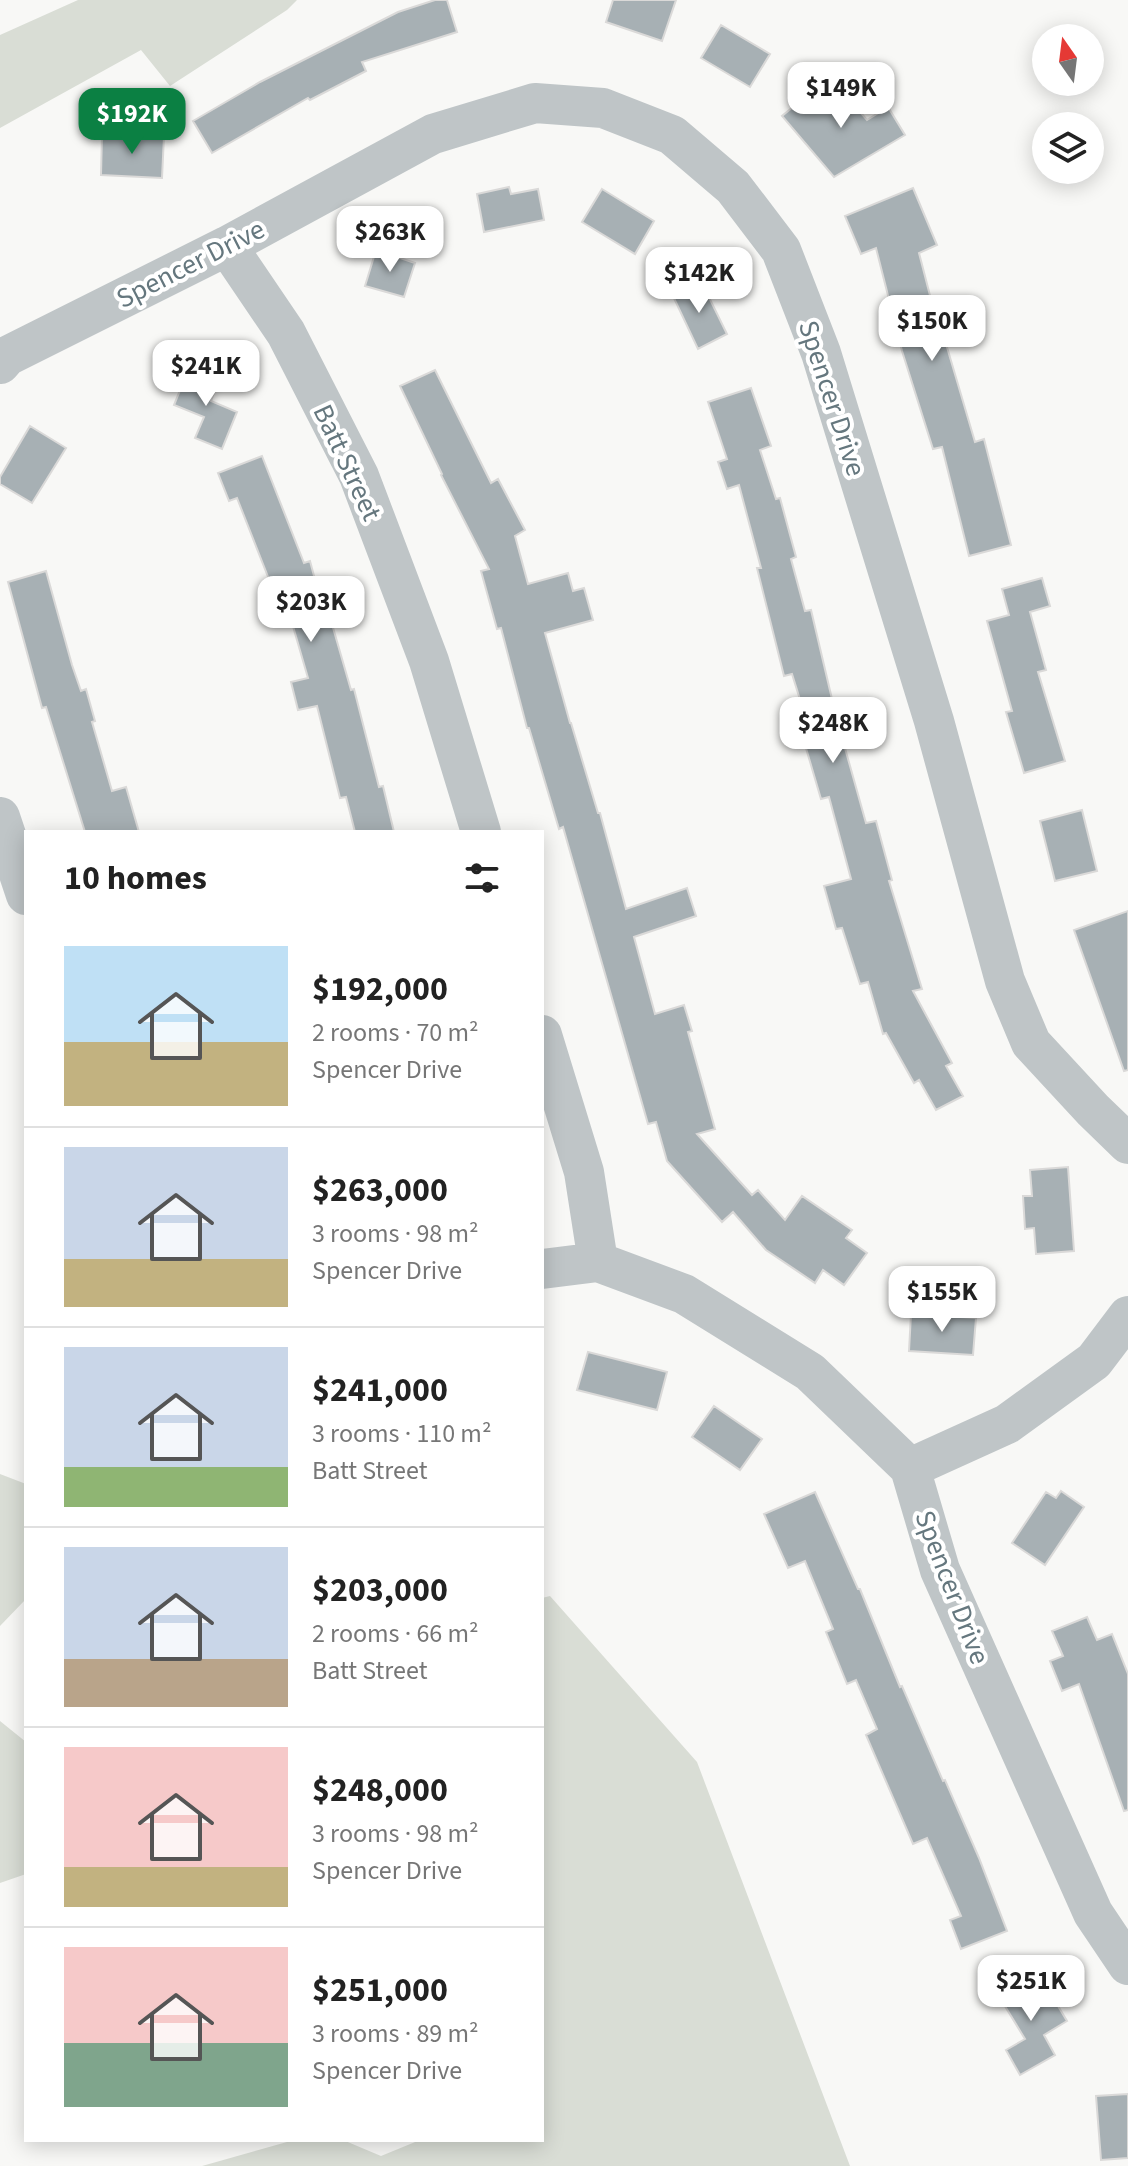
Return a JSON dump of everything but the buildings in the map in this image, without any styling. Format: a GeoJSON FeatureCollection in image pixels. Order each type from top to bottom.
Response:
{"type":"FeatureCollection","features":[{"type":"Feature","properties":{"kind":"street","name":"Spencer Drive"},"geometry":{"type":"LineString","coordinates":[[0,364],[7,356],[227,246],[433,134],[535,103],[603,108],[672,135],[733,187],[781,250],[821,353],[934,721],[1005,981],[1031,1043],[1128,1144]]}},
{"type":"Feature","properties":{"kind":"street","name":"Batt Street"},"geometry":{"type":"LineString","coordinates":[[227,246],[286,333],[359,476],[429,661],[480,830]]}},
{"type":"Feature","properties":{"kind":"street"},"geometry":{"type":"LineString","coordinates":[[0,817],[24,889]]}},
{"type":"Feature","properties":{"kind":"street"},"geometry":{"type":"LineString","coordinates":[[544,1042],[584,1172],[598,1262]]}},
{"type":"Feature","properties":{"kind":"street","name":"Spencer Drive"},"geometry":{"type":"LineString","coordinates":[[544,1269],[598,1262],[684,1294],[810,1372],[910,1468],[940,1570],[1093,1913],[1128,1965]]}},
{"type":"Feature","properties":{"kind":"street"},"geometry":{"type":"LineString","coordinates":[[910,1468],[1007,1424],[1094,1361],[1128,1316]]}},
{"type":"Feature","properties":{"kind":"shaded area"},"geometry":{"type":"Polygon","coordinates":[[[78,0],[297,0],[287,10],[170,86],[141,50],[0,128],[0,35],[78,0]]]}},
{"type":"Feature","properties":{"kind":"shaded area"},"geometry":{"type":"Polygon","coordinates":[[[0,1474],[24,1483],[24,1601],[0,1626],[0,1474]]]}},
{"type":"Feature","properties":{"kind":"shaded area"},"geometry":{"type":"Polygon","coordinates":[[[550,1596],[697,1762],[850,2166],[202,2166],[287,2142],[348,2142],[381,2156],[415,2142],[544,2142],[544,1598],[550,1596]]]}},
{"type":"Feature","properties":{"kind":"shaded area"},"geometry":{"type":"Polygon","coordinates":[[[0,1721],[24,1740],[24,1875],[0,1883],[0,1721]]]}}]}
